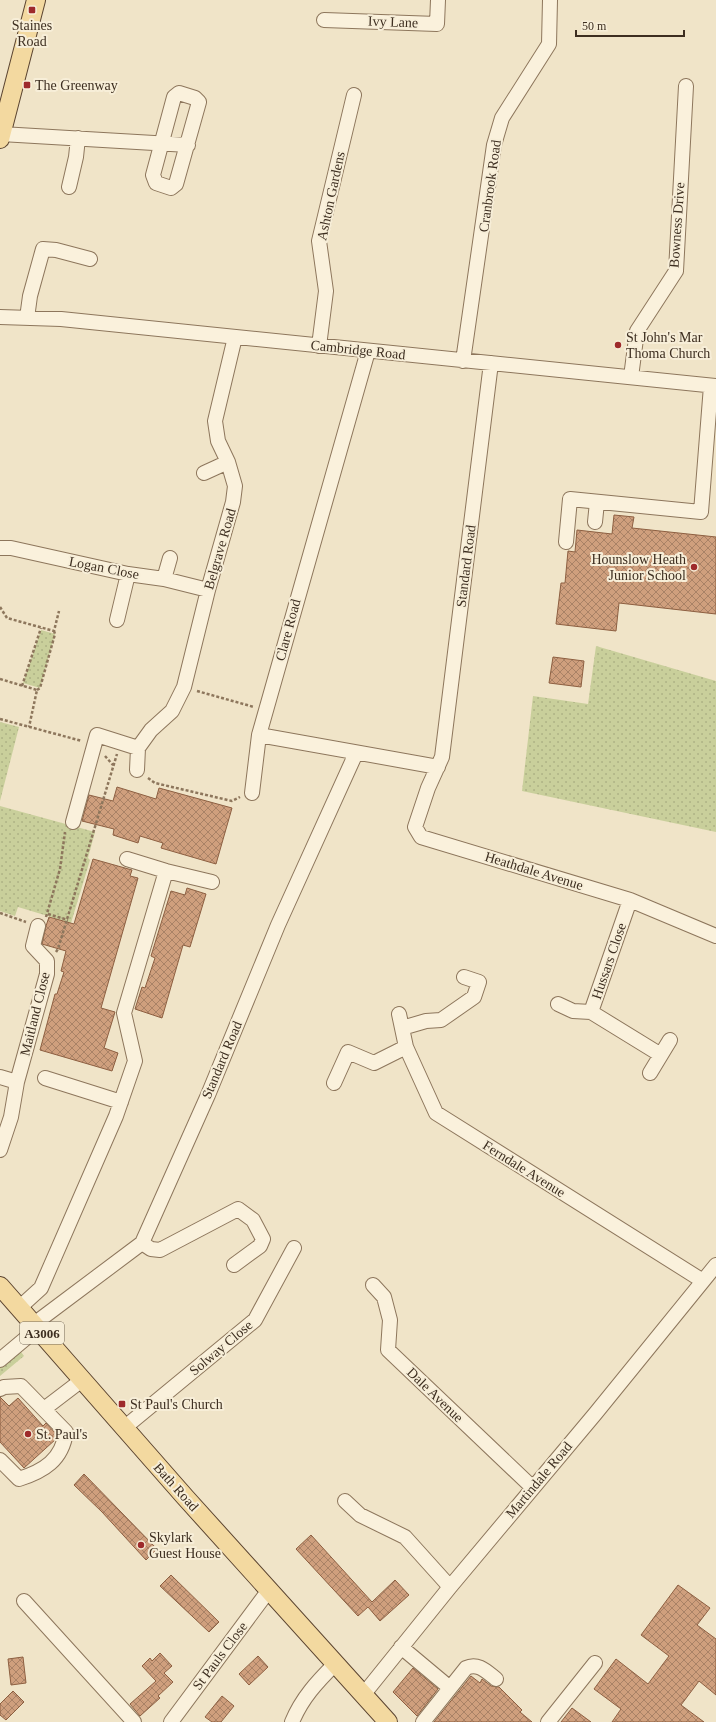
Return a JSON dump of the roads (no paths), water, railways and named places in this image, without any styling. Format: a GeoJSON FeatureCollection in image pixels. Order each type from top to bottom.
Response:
{"type":"FeatureCollection","features":[{"type":"Feature","properties":{"kind":"main road"},"geometry":{"type":"LineString","coordinates":[[1,136],[36,0]]}},
{"type":"Feature","properties":{"kind":"main road","name":"Bath Road"},"geometry":{"type":"LineString","coordinates":[[0,1286],[124,1428],[363,1696],[388,1722]]}},
{"type":"Feature","properties":{"kind":"street","name":"Ivy Lane"},"geometry":{"type":"LineString","coordinates":[[324,20],[437,24],[438,0]]}},
{"type":"Feature","properties":{"kind":"street","name":"Cranbrook Road"},"geometry":{"type":"LineString","coordinates":[[463,361],[494,145],[502,118],[549,44],[550,0]]}},
{"type":"Feature","properties":{"kind":"street","name":"Bowness Drive"},"geometry":{"type":"LineString","coordinates":[[631,377],[637,331],[676,271],[686,86]]}},
{"type":"Feature","properties":{"kind":"street"},"geometry":{"type":"LineString","coordinates":[[179,93],[195,98],[199,102],[188,145],[176,184],[170,188],[156,183],[153,175],[161,143],[174,97],[179,93]]}},
{"type":"Feature","properties":{"kind":"street","name":"Ashton Gardens"},"geometry":{"type":"LineString","coordinates":[[320,346],[326,291],[319,240],[354,95]]}},
{"type":"Feature","properties":{"kind":"street"},"geometry":{"type":"LineString","coordinates":[[1,136],[78,138],[188,145]]}},
{"type":"Feature","properties":{"kind":"street"},"geometry":{"type":"LineString","coordinates":[[69,187],[76,157],[78,138]]}},
{"type":"Feature","properties":{"kind":"street"},"geometry":{"type":"LineString","coordinates":[[28,318],[30,296],[43,249],[56,250],[90,259]]}},
{"type":"Feature","properties":{"kind":"street","name":"Cambridge Road"},"geometry":{"type":"LineString","coordinates":[[0,317],[61,319],[714,386]]}},
{"type":"Feature","properties":{"kind":"street","name":"Belgrave Road"},"geometry":{"type":"LineString","coordinates":[[138,748],[151,730],[172,711],[184,687],[208,590],[233,502],[235,486],[228,462],[218,441],[215,420],[235,338]]}},
{"type":"Feature","properties":{"kind":"street","name":"Clare Road"},"geometry":{"type":"LineString","coordinates":[[252,793],[259,734],[368,351]]}},
{"type":"Feature","properties":{"kind":"street","name":"Standard Road"},"geometry":{"type":"LineString","coordinates":[[438,767],[442,757],[491,363]]}},
{"type":"Feature","properties":{"kind":"street"},"geometry":{"type":"LineString","coordinates":[[566,542],[570,499],[701,512],[714,386]]}},
{"type":"Feature","properties":{"kind":"street"},"geometry":{"type":"LineString","coordinates":[[204,473],[228,462]]}},
{"type":"Feature","properties":{"kind":"street"},"geometry":{"type":"LineString","coordinates":[[594,522],[597,502]]}},
{"type":"Feature","properties":{"kind":"street","name":"Logan Close"},"geometry":{"type":"LineString","coordinates":[[0,548],[11,548],[128,574],[164,578],[208,590]]}},
{"type":"Feature","properties":{"kind":"street"},"geometry":{"type":"LineString","coordinates":[[164,578],[170,558]]}},
{"type":"Feature","properties":{"kind":"street"},"geometry":{"type":"LineString","coordinates":[[117,620],[128,574]]}},
{"type":"Feature","properties":{"kind":"street"},"geometry":{"type":"LineString","coordinates":[[259,734],[438,767]]}},
{"type":"Feature","properties":{"kind":"street"},"geometry":{"type":"LineString","coordinates":[[73,822],[95,740],[121,743],[138,748],[137,770]]}},
{"type":"Feature","properties":{"kind":"street","name":"Standard Road"},"geometry":{"type":"LineString","coordinates":[[0,1360],[36,1326],[142,1243],[208,1095],[278,925],[356,752]]}},
{"type":"Feature","properties":{"kind":"street","name":"Heathdale Avenue"},"geometry":{"type":"LineString","coordinates":[[438,767],[428,788],[415,826],[421,837],[630,900],[716,936]]}},
{"type":"Feature","properties":{"kind":"street"},"geometry":{"type":"LineString","coordinates":[[127,858],[166,871],[212,882]]}},
{"type":"Feature","properties":{"kind":"street"},"geometry":{"type":"LineString","coordinates":[[20,1308],[41,1288],[121,1102],[136,1061],[124,1013],[166,871]]}},
{"type":"Feature","properties":{"kind":"street","name":"Hussars Close"},"geometry":{"type":"LineString","coordinates":[[630,900],[591,1012],[661,1055]]}},
{"type":"Feature","properties":{"kind":"street","name":"Maitland Close"},"geometry":{"type":"LineString","coordinates":[[0,1150],[11,1116],[17,1082],[47,974],[47,960],[33,946],[38,926]]}},
{"type":"Feature","properties":{"kind":"street"},"geometry":{"type":"LineString","coordinates":[[402,1028],[426,1021],[442,1020],[474,997],[480,982],[464,976]]}},
{"type":"Feature","properties":{"kind":"street"},"geometry":{"type":"LineString","coordinates":[[558,1004],[573,1011],[591,1012]]}},
{"type":"Feature","properties":{"kind":"street","name":"Ferndale Avenue"},"geometry":{"type":"LineString","coordinates":[[400,1014],[406,1047],[436,1113],[703,1281]]}},
{"type":"Feature","properties":{"kind":"street"},"geometry":{"type":"LineString","coordinates":[[650,1073],[670,1040]]}},
{"type":"Feature","properties":{"kind":"street"},"geometry":{"type":"LineString","coordinates":[[334,1084],[348,1052],[374,1063],[406,1047]]}},
{"type":"Feature","properties":{"kind":"street"},"geometry":{"type":"LineString","coordinates":[[0,1078],[17,1082]]}},
{"type":"Feature","properties":{"kind":"street"},"geometry":{"type":"LineString","coordinates":[[45,1078],[121,1102]]}},
{"type":"Feature","properties":{"kind":"street"},"geometry":{"type":"LineString","coordinates":[[142,1243],[151,1249],[160,1250],[238,1209],[253,1220],[263,1238],[260,1246],[234,1265]]}},
{"type":"Feature","properties":{"kind":"street","name":"Solway Close"},"geometry":{"type":"LineString","coordinates":[[124,1428],[255,1320],[294,1248]]}},
{"type":"Feature","properties":{"kind":"street","name":"Martindale Road"},"geometry":{"type":"LineString","coordinates":[[363,1696],[450,1587],[716,1265]]}},
{"type":"Feature","properties":{"kind":"street","name":"Dale Avenue"},"geometry":{"type":"LineString","coordinates":[[373,1286],[384,1297],[390,1320],[388,1350],[533,1488]]}},
{"type":"Feature","properties":{"kind":"street"},"geometry":{"type":"LineString","coordinates":[[44,1409],[82,1380]]}},
{"type":"Feature","properties":{"kind":"street"},"geometry":{"type":"LineString","coordinates":[[0,1389],[4,1386],[21,1386],[66,1432],[65,1444],[55,1459],[37,1473],[19,1479],[0,1460]]}},
{"type":"Feature","properties":{"kind":"street"},"geometry":{"type":"LineString","coordinates":[[345,1501],[360,1515],[405,1538],[450,1587]]}},
{"type":"Feature","properties":{"kind":"street","name":"St Pauls Close"},"geometry":{"type":"LineString","coordinates":[[171,1722],[269,1590]]}},
{"type":"Feature","properties":{"kind":"street"},"geometry":{"type":"LineString","coordinates":[[24,1601],[134,1722]]}},
{"type":"Feature","properties":{"kind":"street"},"geometry":{"type":"LineString","coordinates":[[401,1647],[450,1688]]}},
{"type":"Feature","properties":{"kind":"street"},"geometry":{"type":"LineString","coordinates":[[548,1722],[595,1663]]}},
{"type":"Feature","properties":{"kind":"street"},"geometry":{"type":"LineString","coordinates":[[292,1722],[298,1707],[307,1694],[335,1664]]}},
{"type":"Feature","properties":{"kind":"street"},"geometry":{"type":"LineString","coordinates":[[423,1722],[466,1668],[471,1666],[481,1667],[496,1679]]}},
{"type":"Feature","properties":{"kind":"place","name":"Staines Road"},"geometry":{"type":"Point","coordinates":[32,10]}},
{"type":"Feature","properties":{"kind":"place","name":"The Greenway"},"geometry":{"type":"Point","coordinates":[27,85]}},
{"type":"Feature","properties":{"kind":"place","name":"St John's Mar Thoma Church"},"geometry":{"type":"Point","coordinates":[618,345]}},
{"type":"Feature","properties":{"kind":"place","name":"Hounslow Heath Junior School"},"geometry":{"type":"Point","coordinates":[694,567]}},
{"type":"Feature","properties":{"kind":"place","name":"St Paul's Church"},"geometry":{"type":"Point","coordinates":[122,1404]}},
{"type":"Feature","properties":{"kind":"place","name":"St. Paul's"},"geometry":{"type":"Point","coordinates":[28,1434]}},
{"type":"Feature","properties":{"kind":"place","name":"Skylark Guest House"},"geometry":{"type":"Point","coordinates":[141,1545]}}]}
